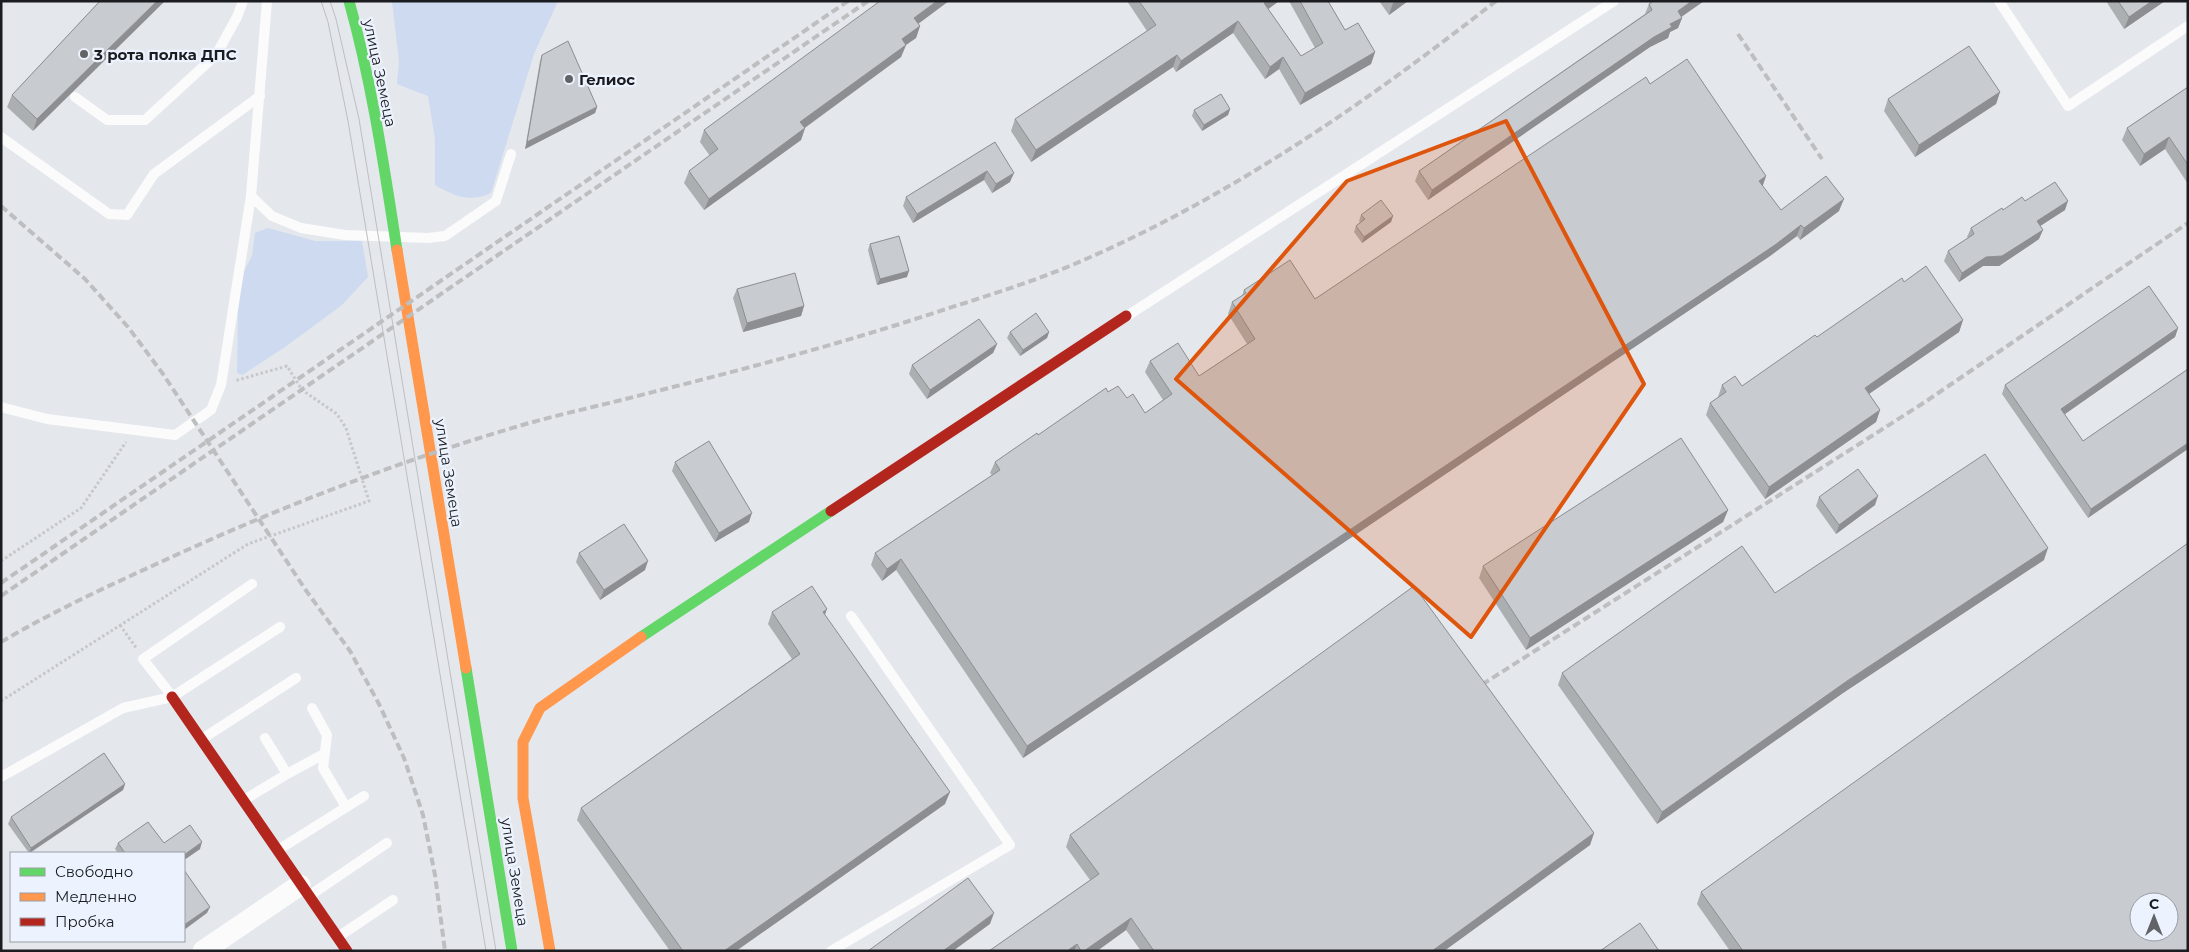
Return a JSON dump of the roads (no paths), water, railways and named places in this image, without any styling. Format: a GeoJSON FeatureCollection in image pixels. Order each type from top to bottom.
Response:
{"type":"FeatureCollection","features":[{"type":"Feature","properties":{"kind":"street","name":"улица Земеца"},"geometry":{"type":"LineString","coordinates":[[349,1],[361,44],[374,113],[512,951]]}},
{"type":"Feature","properties":{"kind":"street"},"geometry":{"type":"LineString","coordinates":[[550,951],[523,798],[523,742],[540,708],[597,666],[1126,316]]}},
{"type":"Feature","properties":{"kind":"street"},"geometry":{"type":"LineString","coordinates":[[172,697],[347,951]]}},
{"type":"Feature","properties":{"kind":"street"},"geometry":{"type":"LineString","coordinates":[[203,951],[304,891]]}},
{"type":"Feature","properties":{"kind":"lane"},"geometry":{"type":"LineString","coordinates":[[75,97],[107,120],[145,120],[216,55],[237,17],[243,1]]}},
{"type":"Feature","properties":{"kind":"lane"},"geometry":{"type":"LineString","coordinates":[[1,407],[46,418],[175,435],[211,410],[221,385],[250,196],[267,1]]}},
{"type":"Feature","properties":{"kind":"lane"},"geometry":{"type":"LineString","coordinates":[[1126,316],[1614,1]]}},
{"type":"Feature","properties":{"kind":"lane"},"geometry":{"type":"LineString","coordinates":[[1999,1],[2068,106],[2188,26]]}},
{"type":"Feature","properties":{"kind":"lane"},"geometry":{"type":"LineString","coordinates":[[1,136],[109,214],[127,216],[154,174],[260,96]]}},
{"type":"Feature","properties":{"kind":"lane"},"geometry":{"type":"LineString","coordinates":[[250,196],[272,216],[301,228],[345,235],[428,238],[445,236],[496,202],[511,154]]}},
{"type":"Feature","properties":{"kind":"lane"},"geometry":{"type":"LineString","coordinates":[[172,697],[143,659],[252,584]]}},
{"type":"Feature","properties":{"kind":"lane"},"geometry":{"type":"LineString","coordinates":[[831,951],[1010,846],[851,616]]}},
{"type":"Feature","properties":{"kind":"lane"},"geometry":{"type":"LineString","coordinates":[[1,777],[123,708],[172,697],[280,627]]}},
{"type":"Feature","properties":{"kind":"lane"},"geometry":{"type":"LineString","coordinates":[[201,739],[296,678]]}},
{"type":"Feature","properties":{"kind":"lane"},"geometry":{"type":"LineString","coordinates":[[312,708],[327,735],[323,768],[346,807]]}},
{"type":"Feature","properties":{"kind":"lane"},"geometry":{"type":"LineString","coordinates":[[265,738],[287,774]]}},
{"type":"Feature","properties":{"kind":"lane"},"geometry":{"type":"LineString","coordinates":[[243,801],[324,754]]}},
{"type":"Feature","properties":{"kind":"lane"},"geometry":{"type":"LineString","coordinates":[[277,851],[364,796]]}},
{"type":"Feature","properties":{"kind":"lane"},"geometry":{"type":"LineString","coordinates":[[304,891],[387,843]]}},
{"type":"Feature","properties":{"kind":"lane"},"geometry":{"type":"LineString","coordinates":[[337,937],[392,900]]}},
{"type":"Feature","properties":{"kind":"tram line"},"geometry":{"type":"LineString","coordinates":[[321,1],[328,22],[348,121],[486,951]]}},
{"type":"Feature","properties":{"kind":"tram line"},"geometry":{"type":"LineString","coordinates":[[330,1],[336,19],[359,119],[496,951]]}},
{"type":"Feature","properties":{"kind":"railway"},"geometry":{"type":"LineString","coordinates":[[1,583],[848,1]]}},
{"type":"Feature","properties":{"kind":"railway"},"geometry":{"type":"LineString","coordinates":[[1,596],[868,1]]}},
{"type":"Feature","properties":{"kind":"railway"},"geometry":{"type":"LineString","coordinates":[[1,642],[81,599],[205,542],[377,472],[526,424],[721,375],[871,333],[1017,286],[1086,259],[1195,205],[1299,143],[1399,74],[1496,1]]}},
{"type":"Feature","properties":{"kind":"railway"},"geometry":{"type":"LineString","coordinates":[[1738,34],[1822,159]]}},
{"type":"Feature","properties":{"kind":"railway"},"geometry":{"type":"LineString","coordinates":[[1,206],[85,279],[128,327],[163,374],[305,589],[350,651],[379,704],[404,758],[423,815],[435,875],[445,951]]}},
{"type":"Feature","properties":{"kind":"railway"},"geometry":{"type":"LineString","coordinates":[[1472,691],[1925,402],[2188,223]]}},
{"type":"Feature","properties":{"kind":"place","name":"3 рота полка ДПС"},"geometry":{"type":"Point","coordinates":[84,54]}},
{"type":"Feature","properties":{"kind":"place","name":"Гелиос"},"geometry":{"type":"Point","coordinates":[569,79]}}]}
